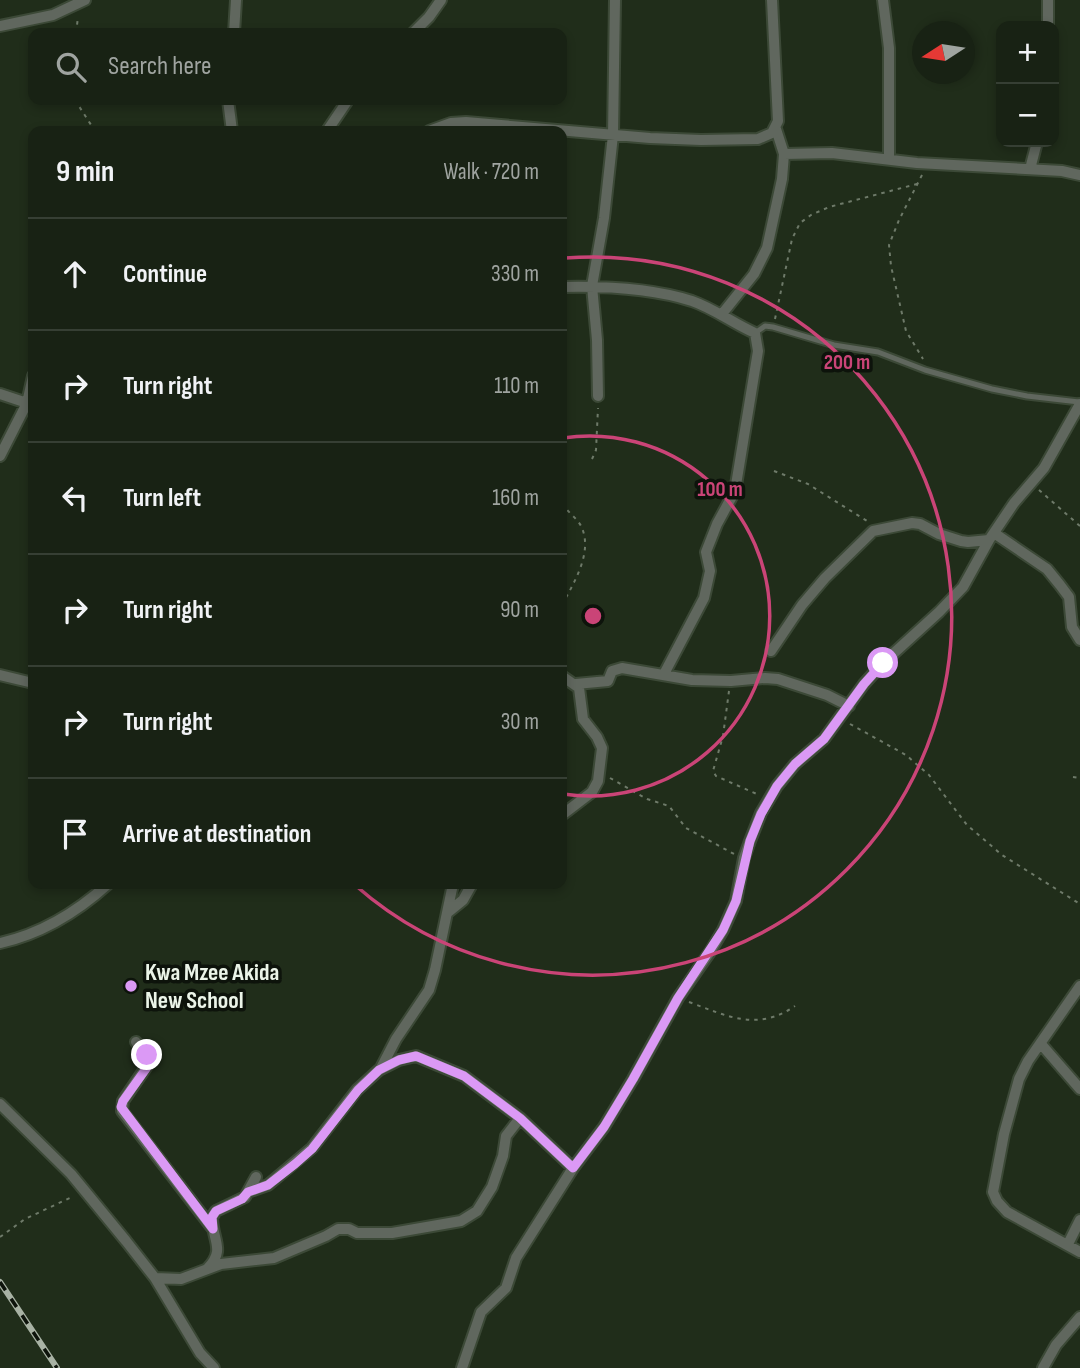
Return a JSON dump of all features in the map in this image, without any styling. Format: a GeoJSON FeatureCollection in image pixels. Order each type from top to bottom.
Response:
{"type":"FeatureCollection","features":[{"type":"Feature","properties":{"kind":"street"},"geometry":{"type":"LineString","coordinates":[[234,28],[236,0]]}},
{"type":"Feature","properties":{"kind":"street"},"geometry":{"type":"LineString","coordinates":[[418,28],[441,0]]}},
{"type":"Feature","properties":{"kind":"street"},"geometry":{"type":"LineString","coordinates":[[598,396],[592,286],[604,218],[613,135],[615,0]]}},
{"type":"Feature","properties":{"kind":"street"},"geometry":{"type":"LineString","coordinates":[[722,314],[763,259],[782,179],[784,154],[776,129],[778,121],[772,0]]}},
{"type":"Feature","properties":{"kind":"street"},"geometry":{"type":"LineString","coordinates":[[883,0],[889,48],[889,159]]}},
{"type":"Feature","properties":{"kind":"street"},"geometry":{"type":"LineString","coordinates":[[1048,0],[1048,21]]}},
{"type":"Feature","properties":{"kind":"street"},"geometry":{"type":"LineString","coordinates":[[0,26],[53,15],[82,2]]}},
{"type":"Feature","properties":{"kind":"street"},"geometry":{"type":"LineString","coordinates":[[228,105],[231,126]]}},
{"type":"Feature","properties":{"kind":"street"},"geometry":{"type":"LineString","coordinates":[[330,126],[345,105]]}},
{"type":"Feature","properties":{"kind":"street"},"geometry":{"type":"LineString","coordinates":[[443,126],[466,122],[511,126]]}},
{"type":"Feature","properties":{"kind":"street"},"geometry":{"type":"LineString","coordinates":[[567,131],[701,140],[758,139],[776,129]]}},
{"type":"Feature","properties":{"kind":"street"},"geometry":{"type":"LineString","coordinates":[[1030,169],[1036,147]]}},
{"type":"Feature","properties":{"kind":"street"},"geometry":{"type":"LineString","coordinates":[[784,154],[832,153],[930,163],[1062,171],[1080,175]]}},
{"type":"Feature","properties":{"kind":"street"},"geometry":{"type":"LineString","coordinates":[[567,287],[592,286],[671,296],[722,314],[755,333],[758,351],[735,491],[706,552],[710,567],[704,598],[664,674]]}},
{"type":"Feature","properties":{"kind":"street"},"geometry":{"type":"LineString","coordinates":[[0,394],[27,403]]}},
{"type":"Feature","properties":{"kind":"street"},"geometry":{"type":"LineString","coordinates":[[0,456],[28,398]]}},
{"type":"Feature","properties":{"kind":"street"},"geometry":{"type":"LineString","coordinates":[[462,1368],[481,1312],[506,1288],[516,1258],[573,1168],[604,1127],[678,998],[732,914],[744,859],[769,800],[795,764],[824,739],[883,663],[962,587],[991,536],[1044,468],[1080,403]]}},
{"type":"Feature","properties":{"kind":"street"},"geometry":{"type":"LineString","coordinates":[[771,650],[802,605],[866,537],[880,528],[912,523],[961,541],[991,536],[1047,569],[1069,597],[1072,627],[1080,640]]}},
{"type":"Feature","properties":{"kind":"street"},"geometry":{"type":"LineString","coordinates":[[576,684],[608,681],[612,671],[622,668],[692,680],[778,679],[827,695],[849,706]]}},
{"type":"Feature","properties":{"kind":"street"},"geometry":{"type":"LineString","coordinates":[[0,675],[28,682]]}},
{"type":"Feature","properties":{"kind":"street"},"geometry":{"type":"LineString","coordinates":[[567,679],[579,688],[583,719],[602,748],[597,785],[567,811]]}},
{"type":"Feature","properties":{"kind":"street"},"geometry":{"type":"LineString","coordinates":[[0,943],[34,933],[55,923],[103,889]]}},
{"type":"Feature","properties":{"kind":"street"},"geometry":{"type":"LineString","coordinates":[[379,1070],[429,990],[452,889]]}},
{"type":"Feature","properties":{"kind":"street"},"geometry":{"type":"LineString","coordinates":[[447,913],[463,900],[468,889]]}},
{"type":"Feature","properties":{"kind":"street"},"geometry":{"type":"LineString","coordinates":[[1080,986],[1028,1061],[1019,1079],[993,1192],[996,1201],[1007,1212],[1080,1252]]}},
{"type":"Feature","properties":{"kind":"street"},"geometry":{"type":"LineString","coordinates":[[136,1042],[149,1057],[149,1063],[121,1107],[213,1229]]}},
{"type":"Feature","properties":{"kind":"street"},"geometry":{"type":"LineString","coordinates":[[1041,1044],[1080,1088]]}},
{"type":"Feature","properties":{"kind":"street"},"geometry":{"type":"LineString","coordinates":[[248,1192],[268,1185],[312,1149],[358,1090],[379,1070],[399,1060],[416,1056],[464,1076],[520,1118],[573,1168]]}},
{"type":"Feature","properties":{"kind":"street"},"geometry":{"type":"LineString","coordinates":[[0,1104],[71,1174],[155,1278],[201,1353],[214,1368]]}},
{"type":"Feature","properties":{"kind":"street"},"geometry":{"type":"LineString","coordinates":[[155,1278],[181,1279],[232,1262],[274,1258],[338,1229],[349,1229],[357,1233],[392,1233],[461,1221],[477,1211],[492,1187],[503,1156],[506,1136],[520,1118]]}},
{"type":"Feature","properties":{"kind":"street"},"geometry":{"type":"LineString","coordinates":[[206,1270],[218,1253],[212,1217],[216,1211],[242,1199],[256,1177]]}},
{"type":"Feature","properties":{"kind":"street"},"geometry":{"type":"LineString","coordinates":[[1068,1244],[1080,1220]]}},
{"type":"Feature","properties":{"kind":"street"},"geometry":{"type":"LineString","coordinates":[[1043,1368],[1056,1345],[1080,1317]]}},
{"type":"Feature","properties":{"kind":"lane"},"geometry":{"type":"LineString","coordinates":[[755,333],[765,326],[773,327],[824,343],[878,352],[925,370],[992,389],[1080,403]]}},
{"type":"Feature","properties":{"kind":"path"},"geometry":{"type":"LineString","coordinates":[[77,28],[82,2]]}},
{"type":"Feature","properties":{"kind":"path"},"geometry":{"type":"LineString","coordinates":[[78,105],[91,126]]}},
{"type":"Feature","properties":{"kind":"path"},"geometry":{"type":"LineString","coordinates":[[925,370],[922,356],[906,331],[889,246],[916,184],[930,163]]}},
{"type":"Feature","properties":{"kind":"path"},"geometry":{"type":"LineString","coordinates":[[773,327],[792,239],[800,223],[830,207],[916,184]]}},
{"type":"Feature","properties":{"kind":"path"},"geometry":{"type":"LineString","coordinates":[[592,459],[596,450],[598,396]]}},
{"type":"Feature","properties":{"kind":"path"},"geometry":{"type":"LineString","coordinates":[[774,471],[808,484],[880,528]]}},
{"type":"Feature","properties":{"kind":"path"},"geometry":{"type":"LineString","coordinates":[[1031,483],[1080,526]]}},
{"type":"Feature","properties":{"kind":"path"},"geometry":{"type":"LineString","coordinates":[[567,508],[580,523],[584,539],[579,575],[567,596]]}},
{"type":"Feature","properties":{"kind":"path"},"geometry":{"type":"LineString","coordinates":[[731,681],[723,736],[713,771],[716,776],[769,800]]}},
{"type":"Feature","properties":{"kind":"path"},"geometry":{"type":"LineString","coordinates":[[841,717],[870,737],[906,755],[929,775],[967,825],[1002,855],[1080,904]]}},
{"type":"Feature","properties":{"kind":"path"},"geometry":{"type":"LineString","coordinates":[[599,772],[647,799],[669,806],[686,828],[744,859]]}},
{"type":"Feature","properties":{"kind":"path"},"geometry":{"type":"LineString","coordinates":[[1073,777],[1080,778]]}},
{"type":"Feature","properties":{"kind":"path"},"geometry":{"type":"LineString","coordinates":[[678,998],[734,1018],[745,1019],[776,1017],[795,1006]]}},
{"type":"Feature","properties":{"kind":"path"},"geometry":{"type":"LineString","coordinates":[[0,1237],[25,1219],[85,1192]]}},
{"type":"Feature","properties":{"kind":"railway"},"geometry":{"type":"LineString","coordinates":[[0,1282],[57,1368]]}},
{"type":"Feature","properties":{"kind":"place","name":"Kwa Mzee Akida New School"},"geometry":{"type":"Point","coordinates":[131,986]}},
{"type":"Feature","properties":{"kind":"route"},"geometry":{"type":"LineString","coordinates":[[147,1055],[148,1066],[123,1101],[122,1111],[213,1229],[212,1217],[216,1211],[242,1199],[248,1192],[268,1185],[295,1164],[312,1149],[358,1090],[379,1070],[399,1060],[416,1056],[464,1076],[520,1118],[573,1168],[604,1127],[678,998],[732,914],[750,841],[777,786],[795,764],[824,739],[864,684],[883,663]]}}]}
